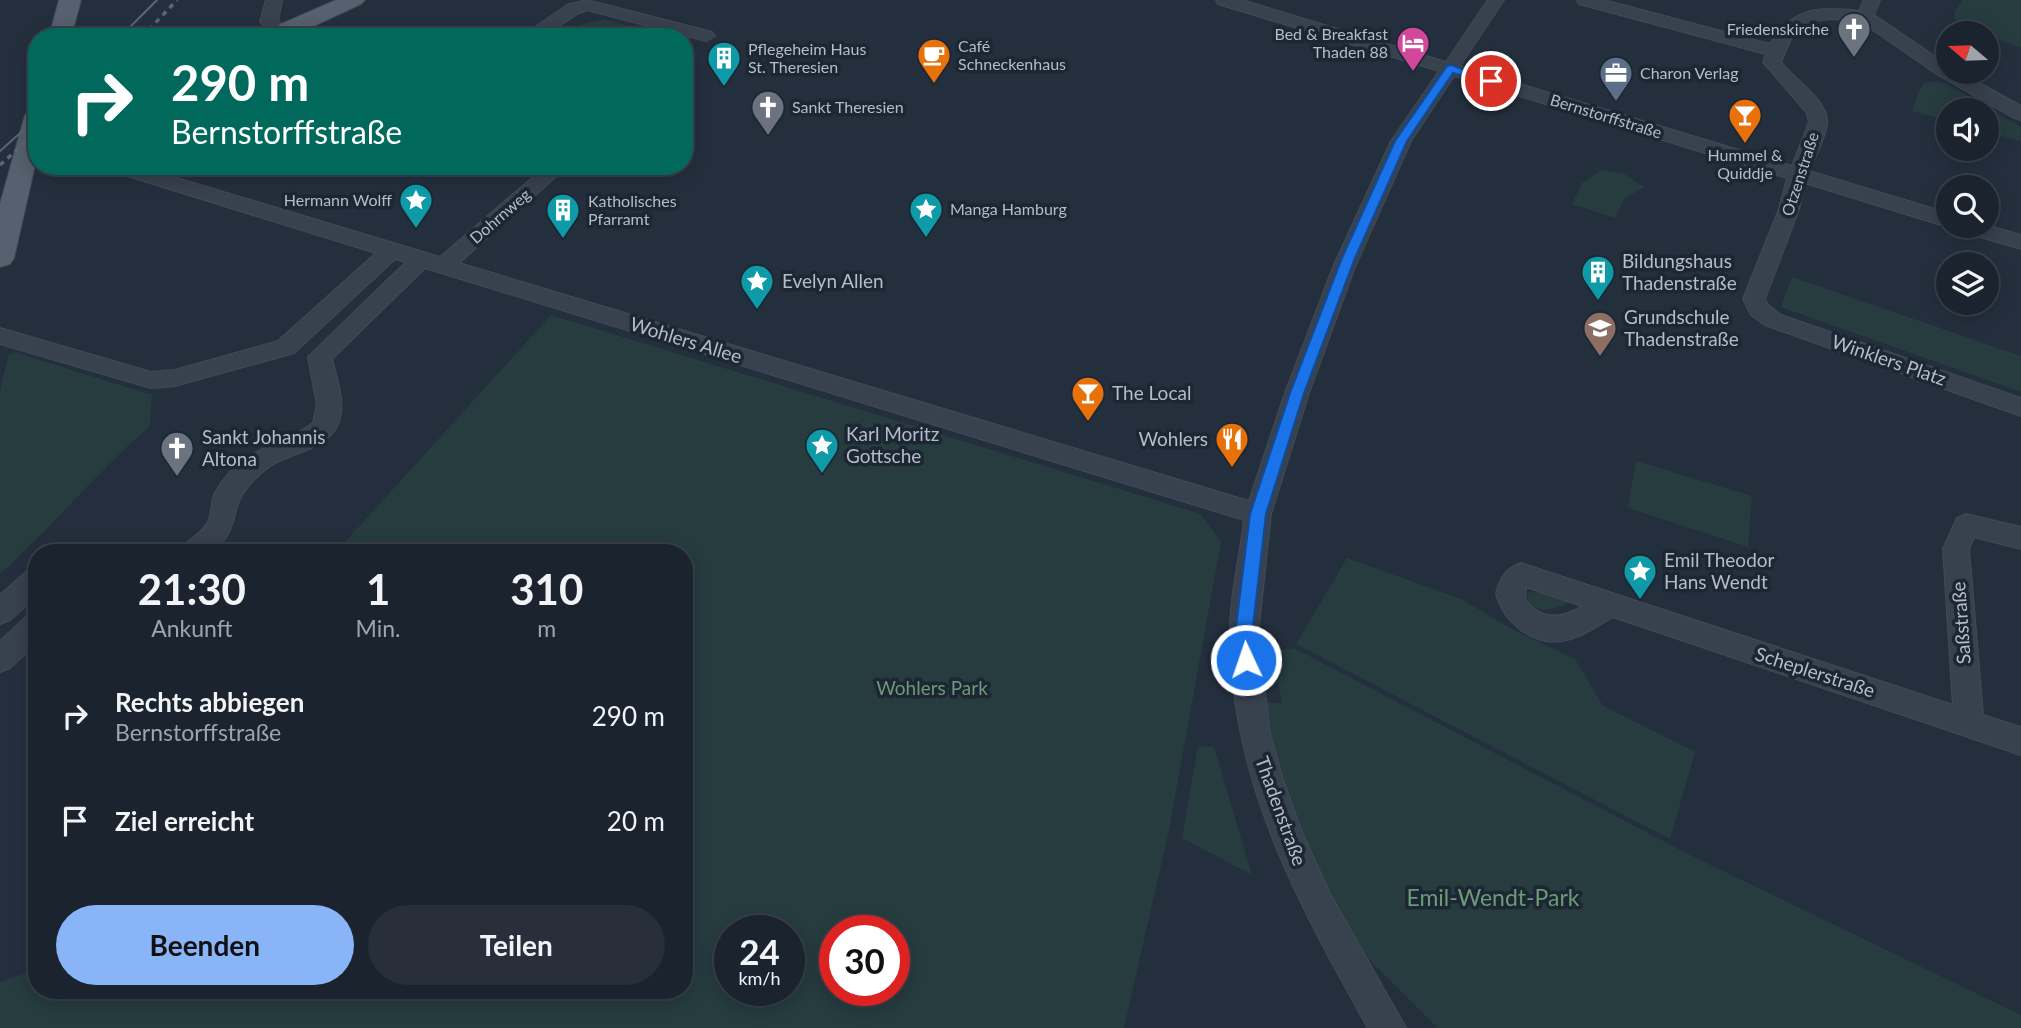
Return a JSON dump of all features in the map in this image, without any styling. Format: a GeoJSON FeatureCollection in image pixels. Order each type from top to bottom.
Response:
{"type":"FeatureCollection","features":[{"type":"Feature","properties":{"kind":"main road"},"geometry":{"type":"LineString","coordinates":[[62,28],[70,0]]}},
{"type":"Feature","properties":{"kind":"main road"},"geometry":{"type":"LineString","coordinates":[[290,28],[354,0]]}},
{"type":"Feature","properties":{"kind":"main road"},"geometry":{"type":"LineString","coordinates":[[0,154],[28,142]]}},
{"type":"Feature","properties":{"kind":"main road"},"geometry":{"type":"LineString","coordinates":[[0,258],[28,155]]}},
{"type":"Feature","properties":{"kind":"street"},"geometry":{"type":"LineString","coordinates":[[272,28],[269,22],[274,0]]}},
{"type":"Feature","properties":{"kind":"street","name":"Bernstorffstraße"},"geometry":{"type":"LineString","coordinates":[[1224,0],[1936,216]]}},
{"type":"Feature","properties":{"kind":"street","name":"Thadenstraße"},"geometry":{"type":"LineString","coordinates":[[1388,1028],[1318,906],[1286,833],[1266,777],[1255,733],[1244,635],[1258,514],[1297,393],[1348,258],[1401,141],[1496,0]]}},
{"type":"Feature","properties":{"kind":"street"},"geometry":{"type":"LineString","coordinates":[[1585,0],[1775,51],[1795,22],[1804,15],[1869,8],[1944,71],[2021,114]]}},
{"type":"Feature","properties":{"kind":"street"},"geometry":{"type":"LineString","coordinates":[[1811,0],[1830,12]]}},
{"type":"Feature","properties":{"kind":"street"},"geometry":{"type":"LineString","coordinates":[[544,28],[588,2],[678,28]]}},
{"type":"Feature","properties":{"kind":"street"},"geometry":{"type":"LineString","coordinates":[[693,32],[706,36]]}},
{"type":"Feature","properties":{"kind":"street","name":"Otzenstraße"},"geometry":{"type":"LineString","coordinates":[[1759,310],[1754,299],[1789,209],[1797,175],[1818,122],[1817,113],[1777,71],[1772,62],[1775,51]]}},
{"type":"Feature","properties":{"kind":"street","name":"Wohlers Allee"},"geometry":{"type":"LineString","coordinates":[[144,175],[1258,514]]}},
{"type":"Feature","properties":{"kind":"street","name":"Dohrnweg"},"geometry":{"type":"LineString","coordinates":[[320,358],[431,263],[546,175]]}},
{"type":"Feature","properties":{"kind":"street"},"geometry":{"type":"LineString","coordinates":[[1999,235],[2021,242]]}},
{"type":"Feature","properties":{"kind":"street"},"geometry":{"type":"LineString","coordinates":[[0,336],[151,380],[175,378],[286,347],[391,251]]}},
{"type":"Feature","properties":{"kind":"street","name":"Winklers Platz"},"geometry":{"type":"LineString","coordinates":[[1759,310],[1773,320],[2021,407]]}},
{"type":"Feature","properties":{"kind":"street"},"geometry":{"type":"LineString","coordinates":[[201,544],[225,519],[226,496],[255,464],[266,456],[301,444],[324,424],[330,411],[320,358],[286,347]]}},
{"type":"Feature","properties":{"kind":"street"},"geometry":{"type":"LineString","coordinates":[[1966,525],[2021,538]]}},
{"type":"Feature","properties":{"kind":"street","name":"Saßstraße"},"geometry":{"type":"LineString","coordinates":[[1966,525],[1956,550],[1969,723]]}},
{"type":"Feature","properties":{"kind":"street"},"geometry":{"type":"LineString","coordinates":[[0,612],[28,587]]}},
{"type":"Feature","properties":{"kind":"street","name":"Scheplerstraße"},"geometry":{"type":"LineString","coordinates":[[1610,604],[2021,741]]}},
{"type":"Feature","properties":{"kind":"street"},"geometry":{"type":"LineString","coordinates":[[0,659],[28,633]]}},
{"type":"Feature","properties":{"kind":"green space"},"geometry":{"type":"Polygon","coordinates":[[[1963,0],[2021,0],[2021,48],[1999,40],[1999,21],[1958,21],[1954,19],[1955,11],[1963,0]]]}},
{"type":"Feature","properties":{"kind":"green space"},"geometry":{"type":"Polygon","coordinates":[[[604,19],[636,28],[573,28],[604,19]]]}},
{"type":"Feature","properties":{"kind":"green space"},"geometry":{"type":"Polygon","coordinates":[[[1936,81],[1936,84],[1946,84],[1971,98],[1936,98],[1936,118],[1912,111],[1925,83],[1936,81]]]}},
{"type":"Feature","properties":{"kind":"green space"},"geometry":{"type":"Polygon","coordinates":[[[1999,114],[2021,127],[2021,141],[1999,135],[1999,114]]]}},
{"type":"Feature","properties":{"kind":"green space"},"geometry":{"type":"Polygon","coordinates":[[[1601,170],[1625,174],[1644,187],[1624,199],[1615,218],[1572,204],[1582,183],[1601,170]]]}},
{"type":"Feature","properties":{"kind":"green space"},"geometry":{"type":"Polygon","coordinates":[[[1792,277],[2021,356],[2021,392],[1781,307],[1792,277]]]}},
{"type":"Feature","properties":{"kind":"green space","name":"Wohlers Park"},"geometry":{"type":"Polygon","coordinates":[[[551,315],[1201,514],[1221,542],[1169,830],[1124,1028],[0,1028],[0,982],[28,972],[28,999],[693,999],[693,544],[343,544],[551,315]]]}},
{"type":"Feature","properties":{"kind":"green space"},"geometry":{"type":"Polygon","coordinates":[[[14,352],[152,395],[150,426],[0,574],[0,392],[8,356],[14,352]]]}},
{"type":"Feature","properties":{"kind":"green space"},"geometry":{"type":"Polygon","coordinates":[[[1636,461],[1752,496],[1748,547],[1628,508],[1636,461]]]}},
{"type":"Feature","properties":{"kind":"green space"},"geometry":{"type":"Polygon","coordinates":[[[1347,558],[1461,599],[1512,629],[1575,659],[1603,706],[1695,752],[1670,839],[1296,644],[1347,558]]]}},
{"type":"Feature","properties":{"kind":"green space"},"geometry":{"type":"Polygon","coordinates":[[[1530,592],[1548,593],[1574,601],[1550,609],[1538,609],[1527,602],[1526,595],[1530,592]]]}},
{"type":"Feature","properties":{"kind":"green space","name":"Emil-Wendt-Park"},"geometry":{"type":"Polygon","coordinates":[[[1294,648],[1688,854],[2021,1015],[2021,1028],[1438,1028],[1337,927],[1268,745],[1263,703],[1282,703],[1273,651],[1294,648]]]}},
{"type":"Feature","properties":{"kind":"green space"},"geometry":{"type":"Polygon","coordinates":[[[1198,746],[1214,747],[1252,875],[1182,838],[1198,746]]]}},
{"type":"Feature","properties":{"kind":"tram line"},"geometry":{"type":"LineString","coordinates":[[129,28],[157,0]]}},
{"type":"Feature","properties":{"kind":"tram line"},"geometry":{"type":"LineString","coordinates":[[0,151],[28,126]]}},
{"type":"Feature","properties":{"kind":"railway"},"geometry":{"type":"LineString","coordinates":[[151,28],[177,0]]}},
{"type":"Feature","properties":{"kind":"railway"},"geometry":{"type":"LineString","coordinates":[[0,165],[28,140]]}},
{"type":"Feature","properties":{"kind":"place","name":"Friedenskirche"},"geometry":{"type":"Point","coordinates":[1854,59]}},
{"type":"Feature","properties":{"kind":"place","name":"Bed & Breakfast Thaden 88"},"geometry":{"type":"Point","coordinates":[1413,73]}},
{"type":"Feature","properties":{"kind":"place","name":"Café Schneckenhaus"},"geometry":{"type":"Point","coordinates":[934,85]}},
{"type":"Feature","properties":{"kind":"place","name":"Pflegeheim Haus St. Theresien"},"geometry":{"type":"Point","coordinates":[724,88]}},
{"type":"Feature","properties":{"kind":"place","name":"Charon Verlag"},"geometry":{"type":"Point","coordinates":[1616,103]}},
{"type":"Feature","properties":{"kind":"place","name":"Sankt Theresien"},"geometry":{"type":"Point","coordinates":[768,137]}},
{"type":"Feature","properties":{"kind":"place","name":"Hummel & Quiddje"},"geometry":{"type":"Point","coordinates":[1745,145]}},
{"type":"Feature","properties":{"kind":"place","name":"Hermann Wolff"},"geometry":{"type":"Point","coordinates":[416,230]}},
{"type":"Feature","properties":{"kind":"place","name":"Manga Hamburg"},"geometry":{"type":"Point","coordinates":[926,239]}},
{"type":"Feature","properties":{"kind":"place","name":"Katholisches Pfarramt"},"geometry":{"type":"Point","coordinates":[563,240]}},
{"type":"Feature","properties":{"kind":"place","name":"Bildungshaus Thadenstraße"},"geometry":{"type":"Point","coordinates":[1598,302]}},
{"type":"Feature","properties":{"kind":"place","name":"Evelyn Allen"},"geometry":{"type":"Point","coordinates":[757,311]}},
{"type":"Feature","properties":{"kind":"place","name":"Grundschule Thadenstraße"},"geometry":{"type":"Point","coordinates":[1600,358]}},
{"type":"Feature","properties":{"kind":"place","name":"The Local"},"geometry":{"type":"Point","coordinates":[1088,423]}},
{"type":"Feature","properties":{"kind":"place","name":"Wohlers"},"geometry":{"type":"Point","coordinates":[1232,469]}},
{"type":"Feature","properties":{"kind":"place","name":"Karl Moritz Gottsche"},"geometry":{"type":"Point","coordinates":[822,475]}},
{"type":"Feature","properties":{"kind":"place","name":"Sankt Johannis Altona"},"geometry":{"type":"Point","coordinates":[177,478]}},
{"type":"Feature","properties":{"kind":"place","name":"Emil Theodor Hans Wendt"},"geometry":{"type":"Point","coordinates":[1640,601]}},
{"type":"Feature","properties":{"kind":"route"},"geometry":{"type":"LineString","coordinates":[[1246,660],[1244,635],[1258,514],[1297,393],[1344,267],[1401,141],[1451,69],[1491,81]]}}]}
